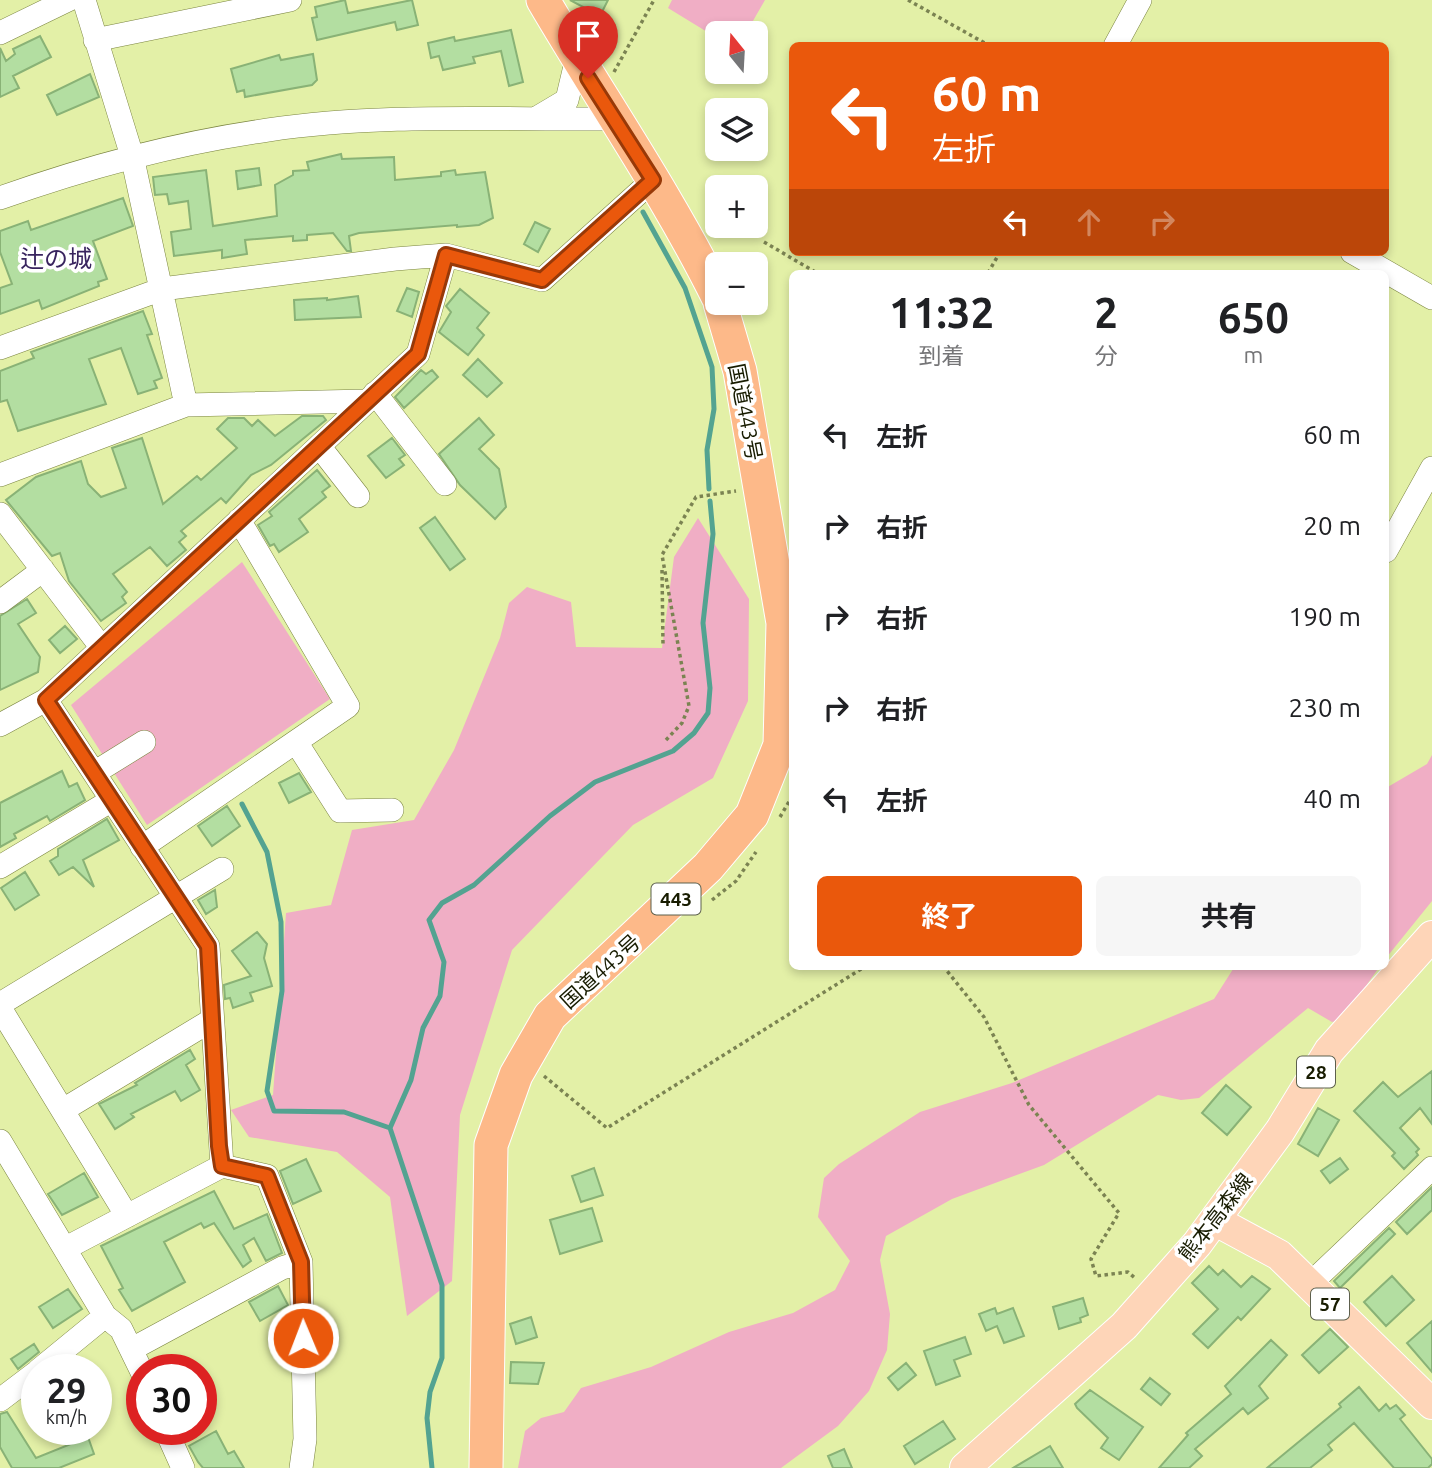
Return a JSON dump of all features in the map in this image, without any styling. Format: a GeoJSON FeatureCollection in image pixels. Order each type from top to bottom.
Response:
{"type":"FeatureCollection","features":[{"type":"Feature","properties":{"kind":"highway"},"geometry":{"type":"LineString","coordinates":[[543,0],[607,108],[684,228],[705,271]]}},
{"type":"Feature","properties":{"kind":"highway","name":"国道443号"},"geometry":{"type":"LineString","coordinates":[[485,1468],[491,1145],[516,1075],[550,1016],[708,867],[752,815],[780,745],[783,623],[740,371],[724,315]]}},
{"type":"Feature","properties":{"kind":"main road","name":"熊本高森線"},"geometry":{"type":"LineString","coordinates":[[965,1468],[1124,1326],[1216,1221],[1280,1131],[1329,1051],[1432,936]]}},
{"type":"Feature","properties":{"kind":"main road","name":"57"},"geometry":{"type":"LineString","coordinates":[[1216,1221],[1279,1255],[1432,1404]]}},
{"type":"Feature","properties":{"kind":"street"},"geometry":{"type":"LineString","coordinates":[[0,33],[68,0]]}},
{"type":"Feature","properties":{"kind":"street"},"geometry":{"type":"LineString","coordinates":[[84,0],[132,156],[186,405]]}},
{"type":"Feature","properties":{"kind":"street"},"geometry":{"type":"LineString","coordinates":[[95,40],[290,0]]}},
{"type":"Feature","properties":{"kind":"street"},"geometry":{"type":"LineString","coordinates":[[1117,42],[1140,0]]}},
{"type":"Feature","properties":{"kind":"street"},"geometry":{"type":"LineString","coordinates":[[535,119],[566,100],[577,58]]}},
{"type":"Feature","properties":{"kind":"street"},"geometry":{"type":"LineString","coordinates":[[0,198],[132,156],[269,130],[387,120],[535,119],[607,108]]}},
{"type":"Feature","properties":{"kind":"street"},"geometry":{"type":"LineString","coordinates":[[0,348],[162,289],[446,255],[542,280],[653,180]]}},
{"type":"Feature","properties":{"kind":"street"},"geometry":{"type":"LineString","coordinates":[[0,726],[46,700],[418,354],[446,255]]}},
{"type":"Feature","properties":{"kind":"street"},"geometry":{"type":"LineString","coordinates":[[1359,256],[1383,270]]}},
{"type":"Feature","properties":{"kind":"street"},"geometry":{"type":"LineString","coordinates":[[1389,273],[1432,298]]}},
{"type":"Feature","properties":{"kind":"street"},"geometry":{"type":"LineString","coordinates":[[0,475],[186,405],[371,397]]}},
{"type":"Feature","properties":{"kind":"street"},"geometry":{"type":"LineString","coordinates":[[371,397],[444,484]]}},
{"type":"Feature","properties":{"kind":"street"},"geometry":{"type":"LineString","coordinates":[[319,446],[358,496]]}},
{"type":"Feature","properties":{"kind":"street"},"geometry":{"type":"LineString","coordinates":[[1389,546],[1432,467]]}},
{"type":"Feature","properties":{"kind":"street"},"geometry":{"type":"LineString","coordinates":[[0,514],[102,648]]}},
{"type":"Feature","properties":{"kind":"street"},"geometry":{"type":"LineString","coordinates":[[142,847],[348,706],[239,520]]}},
{"type":"Feature","properties":{"kind":"street"},"geometry":{"type":"LineString","coordinates":[[0,602],[43,570]]}},
{"type":"Feature","properties":{"kind":"street"},"geometry":{"type":"LineString","coordinates":[[46,700],[208,946],[222,1166]]}},
{"type":"Feature","properties":{"kind":"street"},"geometry":{"type":"LineString","coordinates":[[94,773],[144,742]]}},
{"type":"Feature","properties":{"kind":"street"},"geometry":{"type":"LineString","coordinates":[[296,742],[340,811],[392,810]]}},
{"type":"Feature","properties":{"kind":"street"},"geometry":{"type":"LineString","coordinates":[[0,867],[112,800]]}},
{"type":"Feature","properties":{"kind":"street"},"geometry":{"type":"LineString","coordinates":[[127,1216],[0,1006],[222,869]]}},
{"type":"Feature","properties":{"kind":"street"},"geometry":{"type":"LineString","coordinates":[[62,1110],[212,1020]]}},
{"type":"Feature","properties":{"kind":"street"},"geometry":{"type":"LineString","coordinates":[[0,1141],[105,1316],[121,1329],[134,1354]]}},
{"type":"Feature","properties":{"kind":"street"},"geometry":{"type":"LineString","coordinates":[[66,1248],[222,1166],[267,1176],[301,1262],[304,1439],[301,1468]]}},
{"type":"Feature","properties":{"kind":"street"},"geometry":{"type":"LineString","coordinates":[[1310,1284],[1432,1168]]}},
{"type":"Feature","properties":{"kind":"street"},"geometry":{"type":"LineString","coordinates":[[132,1349],[282,1268],[301,1262]]}},
{"type":"Feature","properties":{"kind":"street"},"geometry":{"type":"LineString","coordinates":[[59,1354],[105,1316]]}},
{"type":"Feature","properties":{"kind":"street"},"geometry":{"type":"LineString","coordinates":[[0,1400],[21,1384]]}},
{"type":"Feature","properties":{"kind":"street"},"geometry":{"type":"LineString","coordinates":[[173,1445],[183,1468]]}},
{"type":"Feature","properties":{"kind":"path"},"geometry":{"type":"LineString","coordinates":[[607,108],[654,0]]}},
{"type":"Feature","properties":{"kind":"path"},"geometry":{"type":"LineString","coordinates":[[908,0],[983,42]]}},
{"type":"Feature","properties":{"kind":"path"},"geometry":{"type":"LineString","coordinates":[[764,242],[812,270]]}},
{"type":"Feature","properties":{"kind":"path"},"geometry":{"type":"LineString","coordinates":[[663,645],[662,555],[696,497],[761,488]]}},
{"type":"Feature","properties":{"kind":"path"},"geometry":{"type":"LineString","coordinates":[[662,555],[689,706],[681,723],[666,740]]}},
{"type":"Feature","properties":{"kind":"path"},"geometry":{"type":"LineString","coordinates":[[777,821],[789,802]]}},
{"type":"Feature","properties":{"kind":"path"},"geometry":{"type":"LineString","coordinates":[[706,905],[736,881],[757,851]]}},
{"type":"Feature","properties":{"kind":"path"},"geometry":{"type":"LineString","coordinates":[[538,1072],[607,1128],[860,970]]}},
{"type":"Feature","properties":{"kind":"path"},"geometry":{"type":"LineString","coordinates":[[946,970],[984,1017],[1029,1105],[1119,1213],[1091,1259],[1096,1276],[1128,1272],[1141,1285]]}},
{"type":"Feature","properties":{"kind":"shaded area"},"geometry":{"type":"Polygon","coordinates":[[[672,0],[765,0],[753,21],[705,21],[705,31],[668,8],[672,0]]]}},
{"type":"Feature","properties":{"kind":"shaded area"},"geometry":{"type":"Polygon","coordinates":[[[698,518],[749,599],[748,701],[713,778],[633,825],[512,950],[460,1115],[452,1281],[407,1316],[390,1197],[337,1152],[249,1137],[231,1110],[273,1095],[286,913],[331,905],[352,830],[414,820],[454,750],[500,638],[509,603],[527,587],[571,602],[576,647],[662,648],[674,557],[698,518]]]}},
{"type":"Feature","properties":{"kind":"shaded area"},"geometry":{"type":"Polygon","coordinates":[[[242,562],[330,699],[147,825],[71,705],[242,562]]]}},
{"type":"Feature","properties":{"kind":"shaded area"},"geometry":{"type":"Polygon","coordinates":[[[1432,755],[1432,901],[1389,954],[1389,786],[1427,764],[1432,755]]]}},
{"type":"Feature","properties":{"kind":"shaded area"},"geometry":{"type":"Polygon","coordinates":[[[1232,970],[1377,970],[1342,1020],[1332,1022],[1308,1008],[1199,1098],[1181,1100],[1158,1095],[1044,1165],[952,1199],[886,1236],[880,1260],[890,1314],[887,1350],[869,1391],[838,1426],[781,1468],[518,1468],[525,1431],[541,1418],[564,1412],[581,1388],[651,1367],[729,1332],[793,1313],[835,1290],[850,1261],[818,1217],[824,1178],[839,1164],[920,1112],[1012,1083],[1214,999],[1232,970]]]}},
{"type":"Feature","properties":{"kind":"building"},"geometry":{"type":"Polygon","coordinates":[[[345,0],[348,13],[412,0],[418,25],[397,30],[395,22],[317,40],[312,18],[317,17],[315,7],[345,0]]]}},
{"type":"Feature","properties":{"kind":"building"},"geometry":{"type":"Polygon","coordinates":[[[570,0],[608,0],[600,16],[570,0]]]}},
{"type":"Feature","properties":{"kind":"building"},"geometry":{"type":"Polygon","coordinates":[[[511,30],[523,82],[509,86],[501,51],[473,57],[475,63],[443,70],[439,56],[431,58],[428,43],[454,37],[455,41],[511,30]]]}},
{"type":"Feature","properties":{"kind":"building"},"geometry":{"type":"Polygon","coordinates":[[[40,36],[51,57],[13,76],[19,88],[0,97],[0,48],[6,61],[15,54],[13,49],[40,36]]]}},
{"type":"Feature","properties":{"kind":"building"},"geometry":{"type":"Polygon","coordinates":[[[313,54],[317,80],[312,85],[245,97],[244,90],[237,92],[231,69],[279,55],[281,60],[313,54]]]}},
{"type":"Feature","properties":{"kind":"building"},"geometry":{"type":"Polygon","coordinates":[[[90,74],[99,97],[57,115],[47,95],[90,74]]]}},
{"type":"Feature","properties":{"kind":"building"},"geometry":{"type":"Polygon","coordinates":[[[341,154],[342,159],[394,157],[395,180],[441,176],[441,172],[455,170],[456,175],[485,172],[493,218],[479,225],[359,233],[349,236],[351,251],[347,251],[333,233],[307,235],[307,240],[293,241],[293,236],[245,240],[247,254],[222,258],[222,250],[174,256],[171,232],[191,229],[188,201],[169,204],[167,194],[155,195],[153,177],[206,170],[213,226],[277,216],[275,185],[293,175],[293,171],[309,170],[307,162],[341,154]]]}},
{"type":"Feature","properties":{"kind":"building"},"geometry":{"type":"Polygon","coordinates":[[[259,168],[261,185],[238,189],[236,171],[259,168]]]}},
{"type":"Feature","properties":{"kind":"building"},"geometry":{"type":"Polygon","coordinates":[[[123,198],[133,226],[93,241],[107,279],[98,282],[99,286],[42,309],[39,300],[0,314],[0,288],[12,284],[0,252],[0,231],[28,221],[31,230],[123,198]]]}},
{"type":"Feature","properties":{"kind":"building"},"geometry":{"type":"Polygon","coordinates":[[[535,222],[550,229],[538,252],[524,244],[535,222]]]}},
{"type":"Feature","properties":{"kind":"building"},"geometry":{"type":"Polygon","coordinates":[[[407,288],[419,292],[412,317],[397,311],[407,288]]]}},
{"type":"Feature","properties":{"kind":"building"},"geometry":{"type":"Polygon","coordinates":[[[460,289],[489,313],[477,328],[484,335],[468,355],[439,332],[451,312],[446,306],[460,289]]]}},
{"type":"Feature","properties":{"kind":"building"},"geometry":{"type":"Polygon","coordinates":[[[358,296],[361,317],[295,320],[294,300],[358,296]]]}},
{"type":"Feature","properties":{"kind":"building"},"geometry":{"type":"Polygon","coordinates":[[[143,311],[152,334],[147,335],[162,378],[154,381],[157,388],[138,394],[121,348],[89,359],[106,404],[18,431],[7,400],[0,402],[0,371],[34,358],[31,352],[143,311]]]}},
{"type":"Feature","properties":{"kind":"building"},"geometry":{"type":"Polygon","coordinates":[[[478,359],[502,383],[487,397],[463,375],[478,359]]]}},
{"type":"Feature","properties":{"kind":"building"},"geometry":{"type":"Polygon","coordinates":[[[421,370],[426,374],[432,370],[438,377],[404,408],[395,397],[421,370]]]}},
{"type":"Feature","properties":{"kind":"building"},"geometry":{"type":"Polygon","coordinates":[[[302,416],[323,416],[326,420],[271,465],[251,475],[226,503],[221,498],[181,531],[186,536],[179,542],[186,550],[167,566],[150,547],[113,574],[127,592],[122,597],[126,603],[101,621],[69,581],[60,553],[52,556],[6,500],[36,477],[81,461],[88,484],[101,497],[126,488],[112,448],[142,438],[163,504],[197,476],[201,480],[237,448],[217,429],[228,418],[244,418],[252,426],[258,420],[275,436],[302,416]]]}},
{"type":"Feature","properties":{"kind":"building"},"geometry":{"type":"Polygon","coordinates":[[[479,418],[494,435],[479,449],[499,469],[506,507],[495,519],[460,485],[439,454],[479,418]]]}},
{"type":"Feature","properties":{"kind":"building"},"geometry":{"type":"Polygon","coordinates":[[[392,438],[405,455],[399,459],[404,465],[386,478],[368,456],[392,438]]]}},
{"type":"Feature","properties":{"kind":"building"},"geometry":{"type":"Polygon","coordinates":[[[317,470],[330,486],[322,492],[326,497],[299,519],[308,532],[279,552],[274,544],[270,546],[258,525],[272,516],[269,512],[317,470]]]}},
{"type":"Feature","properties":{"kind":"building"},"geometry":{"type":"Polygon","coordinates":[[[435,517],[465,559],[450,570],[420,528],[435,517]]]}},
{"type":"Feature","properties":{"kind":"building"},"geometry":{"type":"Polygon","coordinates":[[[27,599],[36,613],[18,624],[40,657],[38,672],[0,690],[0,616],[27,599]]]}},
{"type":"Feature","properties":{"kind":"building"},"geometry":{"type":"Polygon","coordinates":[[[65,626],[77,639],[60,653],[49,640],[65,626]]]}},
{"type":"Feature","properties":{"kind":"building"},"geometry":{"type":"Polygon","coordinates":[[[62,771],[69,787],[77,783],[85,800],[50,821],[47,816],[14,834],[16,838],[0,847],[0,803],[62,771]]]}},
{"type":"Feature","properties":{"kind":"building"},"geometry":{"type":"Polygon","coordinates":[[[299,773],[311,792],[289,803],[279,783],[299,773]]]}},
{"type":"Feature","properties":{"kind":"building"},"geometry":{"type":"Polygon","coordinates":[[[227,806],[240,826],[212,846],[198,826],[227,806]]]}},
{"type":"Feature","properties":{"kind":"building"},"geometry":{"type":"Polygon","coordinates":[[[107,819],[119,840],[83,860],[94,887],[73,867],[59,875],[50,861],[58,856],[58,849],[107,819]]]}},
{"type":"Feature","properties":{"kind":"building"},"geometry":{"type":"Polygon","coordinates":[[[25,872],[39,895],[15,910],[1,888],[25,872]]]}},
{"type":"Feature","properties":{"kind":"building"},"geometry":{"type":"Polygon","coordinates":[[[215,890],[217,907],[206,914],[198,900],[215,890]]]}},
{"type":"Feature","properties":{"kind":"building"},"geometry":{"type":"Polygon","coordinates":[[[257,932],[267,944],[264,958],[272,986],[250,993],[253,1001],[233,1008],[230,998],[225,999],[224,985],[251,976],[232,951],[257,932]]]}},
{"type":"Feature","properties":{"kind":"building"},"geometry":{"type":"Polygon","coordinates":[[[190,1050],[195,1059],[186,1065],[200,1090],[181,1101],[175,1091],[131,1114],[134,1117],[115,1129],[99,1104],[137,1085],[135,1083],[190,1050]]]}},
{"type":"Feature","properties":{"kind":"building"},"geometry":{"type":"Polygon","coordinates":[[[1432,1071],[1432,1124],[1420,1108],[1400,1128],[1419,1149],[1416,1152],[1418,1155],[1404,1169],[1392,1156],[1395,1153],[1354,1111],[1383,1082],[1398,1097],[1432,1071]]]}},
{"type":"Feature","properties":{"kind":"building"},"geometry":{"type":"Polygon","coordinates":[[[1226,1085],[1251,1107],[1227,1135],[1202,1113],[1226,1085]]]}},
{"type":"Feature","properties":{"kind":"building"},"geometry":{"type":"Polygon","coordinates":[[[1318,1108],[1339,1120],[1318,1156],[1298,1144],[1318,1108]]]}},
{"type":"Feature","properties":{"kind":"building"},"geometry":{"type":"Polygon","coordinates":[[[1340,1158],[1348,1169],[1330,1183],[1321,1171],[1340,1158]]]}},
{"type":"Feature","properties":{"kind":"building"},"geometry":{"type":"Polygon","coordinates":[[[306,1159],[321,1191],[293,1204],[280,1171],[306,1159]]]}},
{"type":"Feature","properties":{"kind":"building"},"geometry":{"type":"Polygon","coordinates":[[[594,1168],[603,1195],[581,1202],[572,1176],[594,1168]]]}},
{"type":"Feature","properties":{"kind":"building"},"geometry":{"type":"Polygon","coordinates":[[[84,1173],[98,1197],[62,1215],[48,1194],[84,1173]]]}},
{"type":"Feature","properties":{"kind":"building"},"geometry":{"type":"Polygon","coordinates":[[[1432,1187],[1432,1210],[1407,1234],[1396,1222],[1432,1187]]]}},
{"type":"Feature","properties":{"kind":"building"},"geometry":{"type":"Polygon","coordinates":[[[214,1191],[234,1229],[267,1214],[282,1253],[266,1261],[254,1238],[243,1245],[251,1261],[243,1267],[214,1223],[204,1228],[201,1223],[164,1242],[185,1282],[132,1311],[119,1290],[123,1288],[101,1246],[214,1191]]]}},
{"type":"Feature","properties":{"kind":"building"},"geometry":{"type":"Polygon","coordinates":[[[592,1208],[602,1241],[560,1254],[550,1220],[592,1208]]]}},
{"type":"Feature","properties":{"kind":"building"},"geometry":{"type":"Polygon","coordinates":[[[1389,1228],[1395,1234],[1340,1288],[1334,1281],[1389,1228]]]}},
{"type":"Feature","properties":{"kind":"building"},"geometry":{"type":"Polygon","coordinates":[[[1209,1266],[1218,1275],[1223,1270],[1241,1287],[1252,1276],[1270,1289],[1241,1320],[1238,1317],[1208,1348],[1193,1334],[1218,1309],[1192,1283],[1209,1266]]]}},
{"type":"Feature","properties":{"kind":"building"},"geometry":{"type":"Polygon","coordinates":[[[1392,1276],[1414,1300],[1386,1326],[1364,1302],[1392,1276]]]}},
{"type":"Feature","properties":{"kind":"building"},"geometry":{"type":"Polygon","coordinates":[[[278,1286],[288,1305],[260,1321],[249,1302],[278,1286]]]}},
{"type":"Feature","properties":{"kind":"building"},"geometry":{"type":"Polygon","coordinates":[[[68,1289],[82,1309],[53,1328],[39,1307],[68,1289]]]}},
{"type":"Feature","properties":{"kind":"building"},"geometry":{"type":"Polygon","coordinates":[[[1083,1298],[1088,1315],[1080,1318],[1081,1322],[1059,1329],[1053,1307],[1083,1298]]]}},
{"type":"Feature","properties":{"kind":"building"},"geometry":{"type":"Polygon","coordinates":[[[995,1308],[997,1314],[1013,1308],[1024,1336],[1004,1343],[997,1326],[986,1331],[979,1314],[995,1308]]]}},
{"type":"Feature","properties":{"kind":"building"},"geometry":{"type":"Polygon","coordinates":[[[531,1317],[537,1337],[516,1344],[510,1324],[531,1317]]]}},
{"type":"Feature","properties":{"kind":"building"},"geometry":{"type":"Polygon","coordinates":[[[1432,1321],[1432,1372],[1407,1343],[1432,1321]]]}},
{"type":"Feature","properties":{"kind":"building"},"geometry":{"type":"Polygon","coordinates":[[[1330,1329],[1348,1347],[1319,1373],[1302,1355],[1330,1329]]]}},
{"type":"Feature","properties":{"kind":"building"},"geometry":{"type":"Polygon","coordinates":[[[965,1337],[971,1354],[954,1360],[960,1376],[936,1385],[924,1351],[965,1337]]]}},
{"type":"Feature","properties":{"kind":"building"},"geometry":{"type":"Polygon","coordinates":[[[1271,1340],[1287,1355],[1259,1386],[1268,1398],[1248,1414],[1243,1408],[1195,1449],[1202,1456],[1189,1468],[1159,1468],[1188,1435],[1186,1433],[1231,1394],[1225,1386],[1271,1340]]]}},
{"type":"Feature","properties":{"kind":"building"},"geometry":{"type":"Polygon","coordinates":[[[34,1344],[39,1352],[21,1354],[21,1367],[18,1369],[11,1359],[34,1344]]]}},
{"type":"Feature","properties":{"kind":"building"},"geometry":{"type":"Polygon","coordinates":[[[511,1362],[544,1363],[538,1384],[510,1383],[511,1362]]]}},
{"type":"Feature","properties":{"kind":"building"},"geometry":{"type":"Polygon","coordinates":[[[906,1363],[916,1375],[898,1390],[888,1378],[906,1363]]]}},
{"type":"Feature","properties":{"kind":"building"},"geometry":{"type":"Polygon","coordinates":[[[1150,1378],[1170,1394],[1161,1405],[1141,1389],[1150,1378]]]}},
{"type":"Feature","properties":{"kind":"building"},"geometry":{"type":"Polygon","coordinates":[[[1359,1387],[1379,1411],[1386,1404],[1390,1409],[1396,1405],[1405,1415],[1400,1419],[1432,1459],[1428,1468],[1394,1468],[1354,1423],[1328,1445],[1332,1450],[1310,1468],[1267,1468],[1341,1407],[1339,1404],[1359,1387]]]}},
{"type":"Feature","properties":{"kind":"building"},"geometry":{"type":"Polygon","coordinates":[[[1090,1390],[1143,1427],[1119,1460],[1101,1448],[1108,1438],[1075,1404],[1090,1390]]]}},
{"type":"Feature","properties":{"kind":"building"},"geometry":{"type":"Polygon","coordinates":[[[7,1412],[21,1434],[21,1445],[28,1445],[36,1458],[68,1445],[91,1445],[94,1454],[59,1468],[12,1468],[0,1447],[0,1414],[7,1412]]]}},
{"type":"Feature","properties":{"kind":"building"},"geometry":{"type":"Polygon","coordinates":[[[943,1421],[955,1439],[915,1464],[904,1446],[943,1421]]]}},
{"type":"Feature","properties":{"kind":"building"},"geometry":{"type":"Polygon","coordinates":[[[217,1433],[228,1454],[234,1451],[244,1468],[203,1468],[189,1446],[217,1445],[217,1433]]]}},
{"type":"Feature","properties":{"kind":"building"},"geometry":{"type":"Polygon","coordinates":[[[1050,1446],[1063,1468],[1013,1468],[1050,1446]]]}},
{"type":"Feature","properties":{"kind":"building"},"geometry":{"type":"Polygon","coordinates":[[[844,1449],[852,1468],[833,1468],[828,1456],[844,1449]]]}},
{"type":"Feature","properties":{"kind":"waterway"},"geometry":{"type":"LineString","coordinates":[[643,212],[685,288],[712,367],[714,409],[707,450],[709,489]]}},
{"type":"Feature","properties":{"kind":"waterway"},"geometry":{"type":"LineString","coordinates":[[432,1468],[427,1418],[430,1392],[442,1358],[442,1285],[390,1128],[411,1080],[423,1028],[440,996],[444,962],[429,920],[442,903],[474,885],[550,816],[595,782],[673,751],[694,733],[708,713],[710,688],[703,623],[713,534],[710,501]]}},
{"type":"Feature","properties":{"kind":"waterway"},"geometry":{"type":"LineString","coordinates":[[242,804],[267,852],[281,922],[282,991],[267,1091],[274,1111],[344,1112],[390,1128]]}},
{"type":"Feature","properties":{"kind":"district","name":"辻の城"},"geometry":{"type":"Point","coordinates":[56,258]}},
{"type":"Feature","properties":{"kind":"route"},"geometry":{"type":"LineString","coordinates":[[303,1338],[301,1262],[267,1176],[222,1166],[208,946],[46,700],[418,354],[446,255],[542,280],[653,180],[588,78]]}}]}
